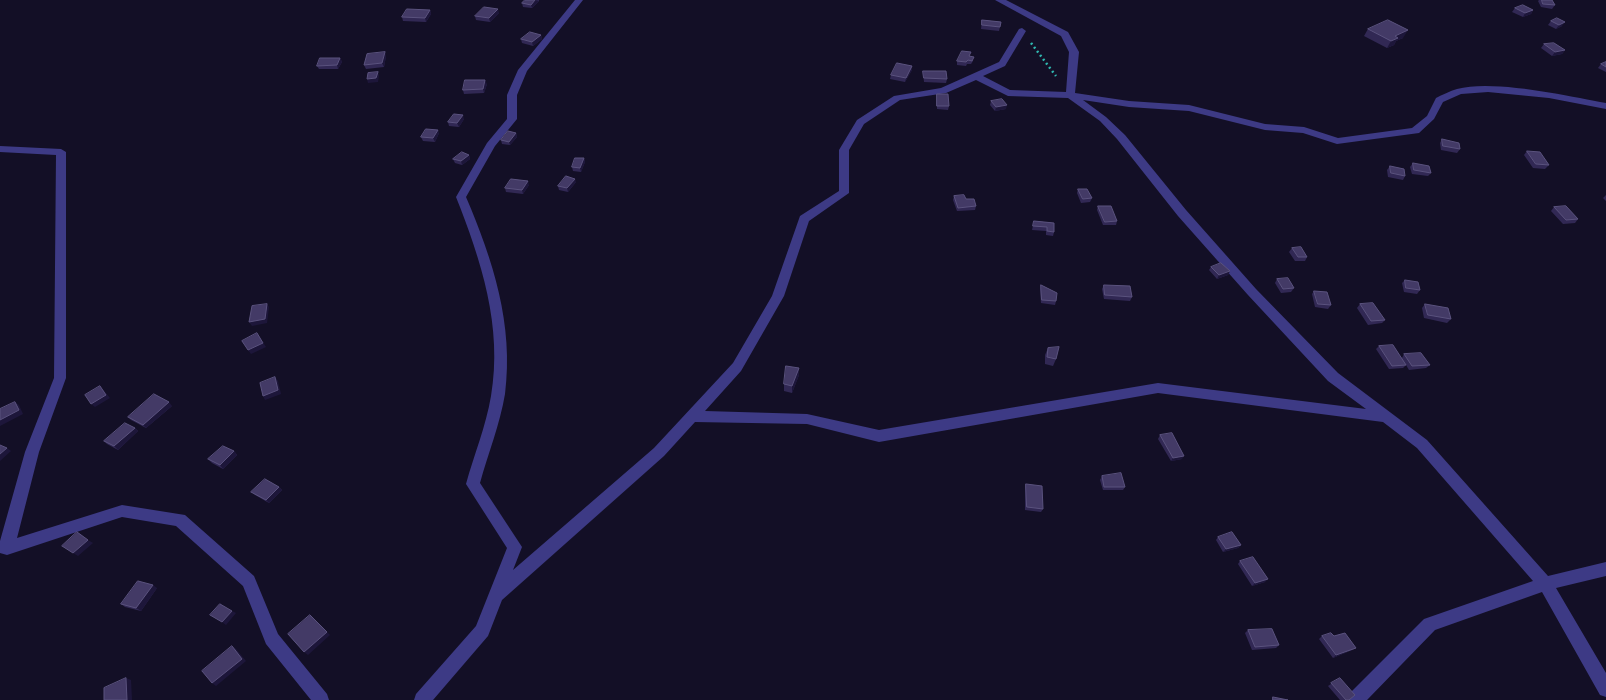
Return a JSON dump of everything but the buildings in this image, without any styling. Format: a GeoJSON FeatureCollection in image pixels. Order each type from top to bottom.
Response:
{"type":"FeatureCollection","features":[{"type":"Feature","properties":{"kind":"street"},"geometry":{"type":"LineString","coordinates":[[422,700],[482,631],[515,547],[473,484],[498,394],[501,328],[482,246],[461,198],[491,145],[512,119],[512,95],[523,70],[578,0]]}},
{"type":"Feature","properties":{"kind":"street"},"geometry":{"type":"LineString","coordinates":[[999,0],[1065,34],[1074,52],[1070,95]]}},
{"type":"Feature","properties":{"kind":"street"},"geometry":{"type":"LineString","coordinates":[[496,594],[659,452],[737,367],[778,296],[804,219],[844,193],[844,150],[860,122],[897,98],[942,91],[1002,64],[1022,31]]}},
{"type":"Feature","properties":{"kind":"street"},"geometry":{"type":"LineString","coordinates":[[976,76],[1008,93],[1070,95],[1129,104],[1189,108],[1265,126],[1304,130],[1337,141],[1415,131],[1431,117],[1439,100],[1459,91],[1488,89],[1549,95],[1606,106]]}},
{"type":"Feature","properties":{"kind":"street"},"geometry":{"type":"LineString","coordinates":[[1070,95],[1103,119],[1121,137],[1182,213],[1252,292],[1332,377],[1422,444],[1544,584],[1606,689]]}},
{"type":"Feature","properties":{"kind":"street"},"geometry":{"type":"LineString","coordinates":[[0,149],[61,152],[63,185],[60,378],[32,452],[4,547]]}},
{"type":"Feature","properties":{"kind":"street"},"geometry":{"type":"LineString","coordinates":[[692,416],[807,419],[879,436],[1158,388],[1386,417]]}},
{"type":"Feature","properties":{"kind":"street"},"geometry":{"type":"LineString","coordinates":[[4,547],[122,510],[180,520],[249,581],[272,639],[321,700]]}},
{"type":"Feature","properties":{"kind":"street"},"geometry":{"type":"LineString","coordinates":[[1355,700],[1430,624],[1544,584],[1606,569]]}},
{"type":"Feature","properties":{"kind":"path"},"geometry":{"type":"LineString","coordinates":[[1022,31],[1070,95]]}}]}
